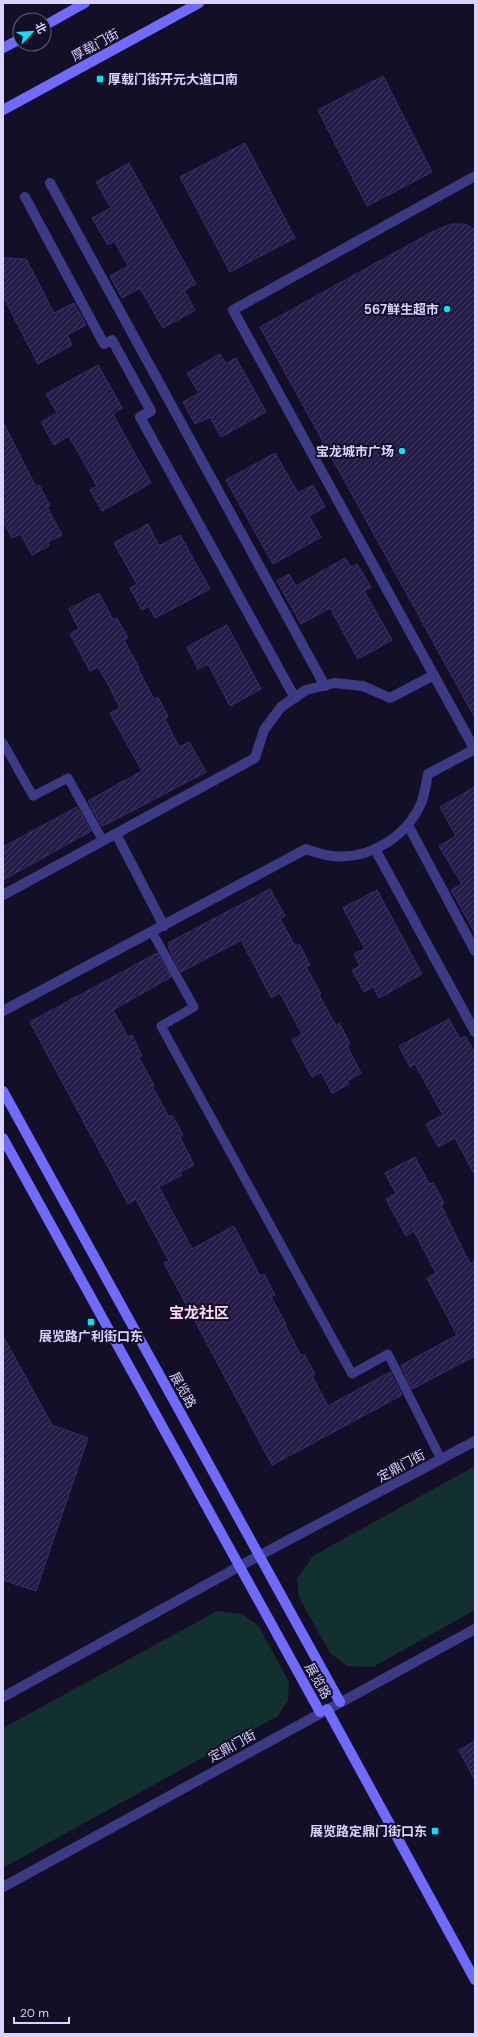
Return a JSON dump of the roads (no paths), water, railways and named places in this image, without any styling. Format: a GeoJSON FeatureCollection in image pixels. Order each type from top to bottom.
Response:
{"type":"FeatureCollection","features":[{"type":"Feature","properties":{"kind":"street"},"geometry":{"type":"LineString","coordinates":[[52,22],[85,3]]}},
{"type":"Feature","properties":{"kind":"street","name":"厚载门街"},"geometry":{"type":"LineString","coordinates":[[3,110],[199,3]]}},
{"type":"Feature","properties":{"kind":"street"},"geometry":{"type":"LineString","coordinates":[[3,48],[12,43]]}},
{"type":"Feature","properties":{"kind":"street"},"geometry":{"type":"LineString","coordinates":[[3,1011],[306,849],[334,856],[361,854],[387,844],[408,825],[422,801],[428,774],[475,749],[233,310],[474,179]]}},
{"type":"Feature","properties":{"kind":"street"},"geometry":{"type":"LineString","coordinates":[[50,183],[325,686]]}},
{"type":"Feature","properties":{"kind":"street"},"geometry":{"type":"LineString","coordinates":[[25,197],[104,344],[112,340],[151,411],[140,418],[295,698]]}},
{"type":"Feature","properties":{"kind":"street"},"geometry":{"type":"LineString","coordinates":[[3,895],[255,758],[264,730],[281,707],[306,690],[334,683],[363,686],[390,698],[434,675]]}},
{"type":"Feature","properties":{"kind":"street"},"geometry":{"type":"LineString","coordinates":[[408,825],[475,952]]}},
{"type":"Feature","properties":{"kind":"street"},"geometry":{"type":"LineString","coordinates":[[116,834],[164,926]]}},
{"type":"Feature","properties":{"kind":"street"},"geometry":{"type":"LineString","coordinates":[[375,849],[475,1032]]}},
{"type":"Feature","properties":{"kind":"street","name":"展览路"},"geometry":{"type":"LineString","coordinates":[[3,1091],[340,1702]]}},
{"type":"Feature","properties":{"kind":"street","name":"展览路"},"geometry":{"type":"LineString","coordinates":[[3,1138],[240,1567],[324,1710],[475,1980]]}},
{"type":"Feature","properties":{"kind":"street","name":"定鼎门街"},"geometry":{"type":"LineString","coordinates":[[3,1698],[260,1556],[475,1441]]}},
{"type":"Feature","properties":{"kind":"street","name":"定鼎门街"},"geometry":{"type":"LineString","coordinates":[[3,1887],[324,1710],[475,1629]]}},
{"type":"Feature","properties":{"kind":"lane"},"geometry":{"type":"LineString","coordinates":[[3,743],[33,796],[68,778],[103,841]]}},
{"type":"Feature","properties":{"kind":"lane"},"geometry":{"type":"LineString","coordinates":[[152,932],[194,1007],[161,1026],[352,1374],[388,1354],[441,1459]]}},
{"type":"Feature","properties":{"kind":"place","name":"厚载门街开元大道口南"},"geometry":{"type":"Point","coordinates":[100,79]}},
{"type":"Feature","properties":{"kind":"place","name":"567鲜生超市"},"geometry":{"type":"Point","coordinates":[447,309]}},
{"type":"Feature","properties":{"kind":"place","name":"宝龙城市广场"},"geometry":{"type":"Point","coordinates":[402,451]}},
{"type":"Feature","properties":{"kind":"place","name":"展览路广利街口东"},"geometry":{"type":"Point","coordinates":[91,1322]}},
{"type":"Feature","properties":{"kind":"place","name":"展览路定鼎门街口东"},"geometry":{"type":"Point","coordinates":[435,1831]}},
{"type":"Feature","properties":{"kind":"district","name":"宝龙社区"},"geometry":{"type":"Point","coordinates":[199,1313]}}]}
